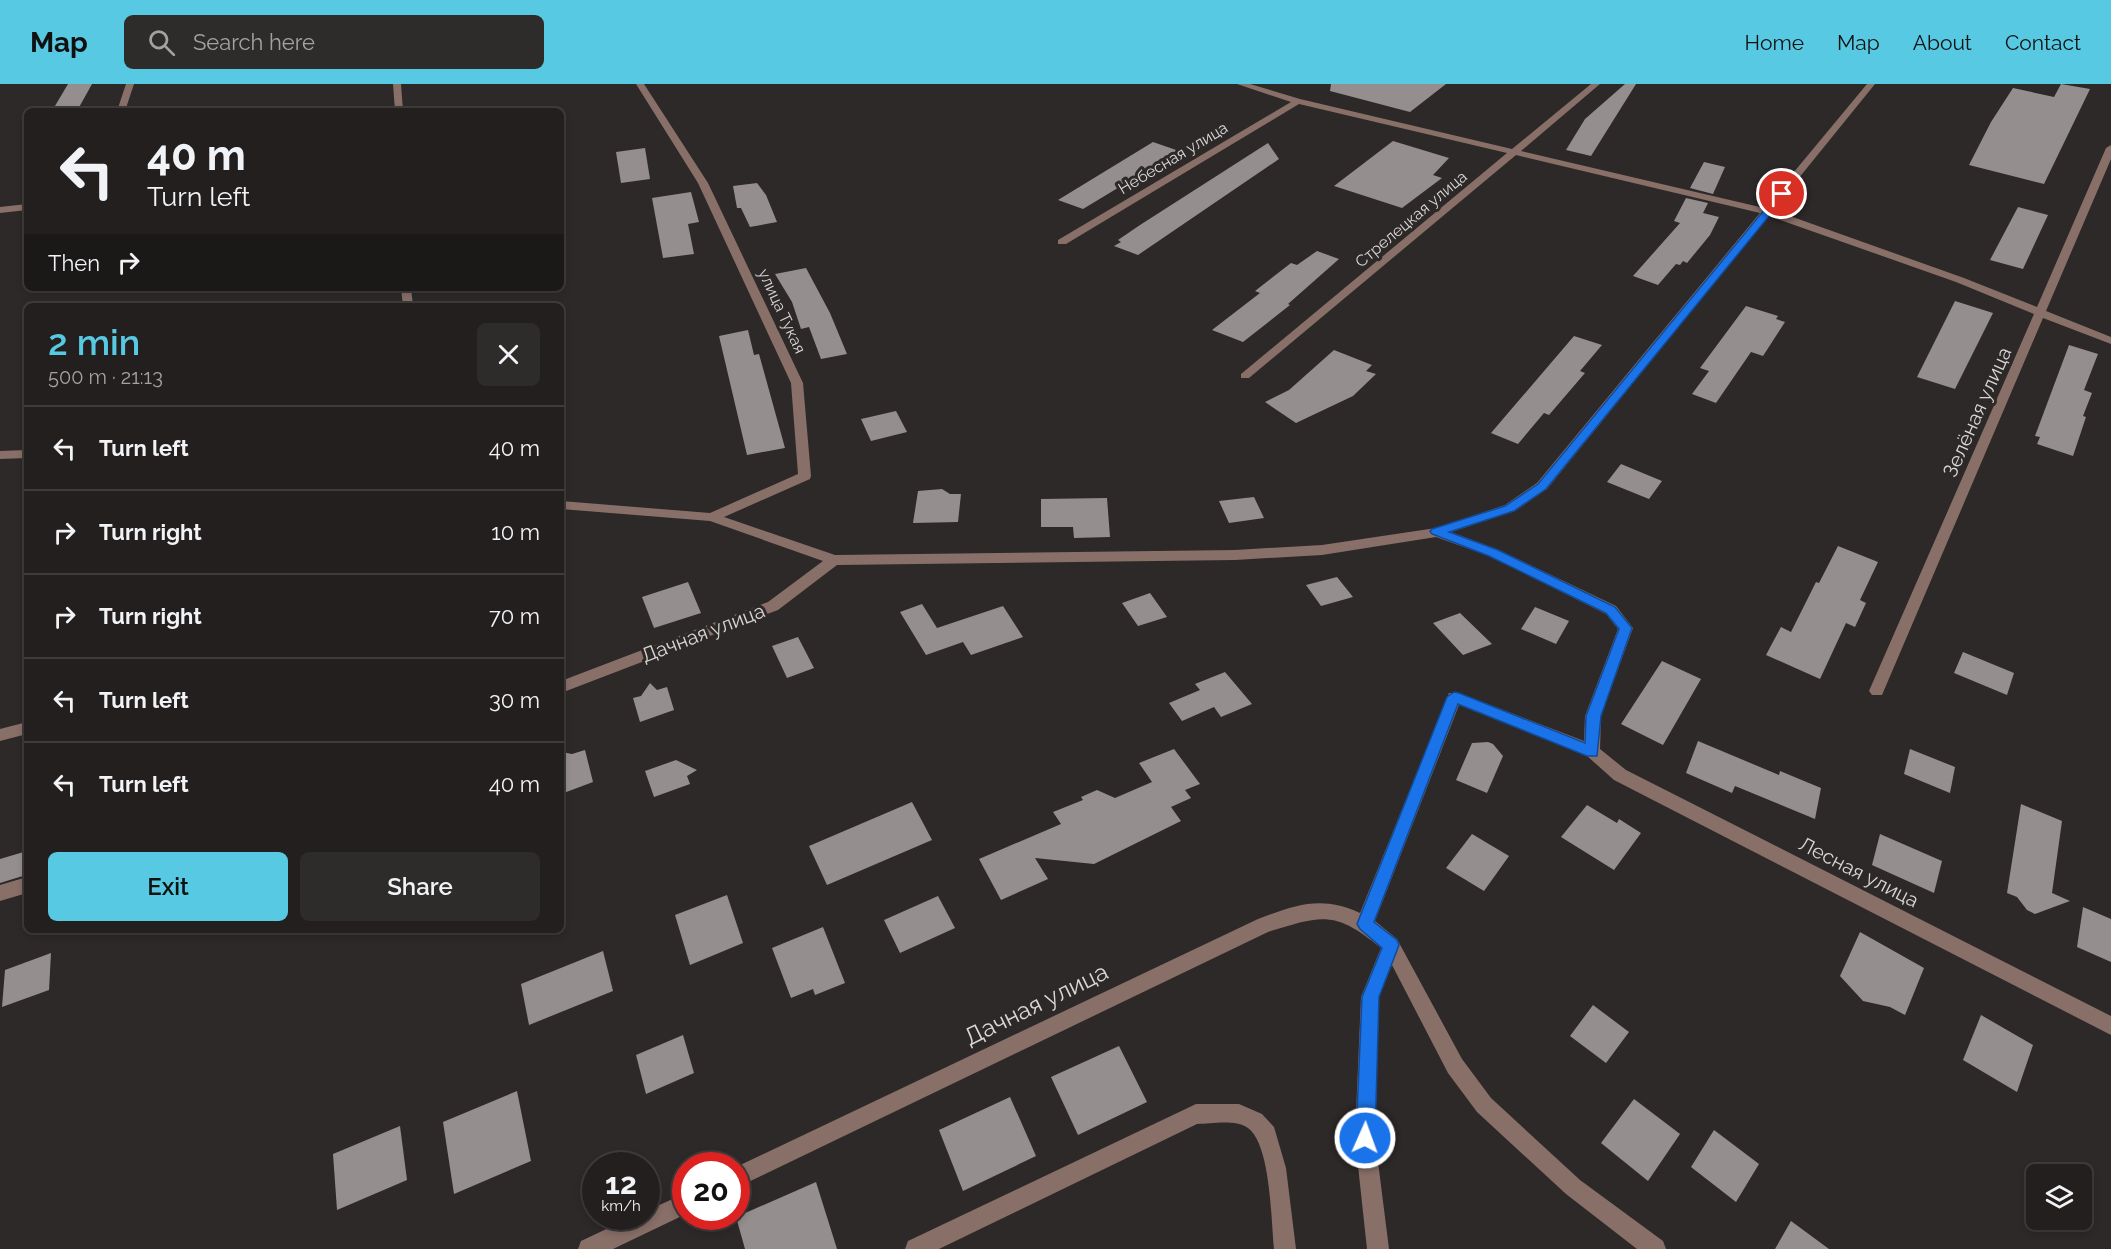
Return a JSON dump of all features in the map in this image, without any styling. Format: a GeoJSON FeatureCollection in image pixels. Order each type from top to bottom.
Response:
{"type":"FeatureCollection","features":[{"type":"Feature","properties":{"kind":"street"},"geometry":{"type":"LineString","coordinates":[[122,108],[130,84]]}},
{"type":"Feature","properties":{"kind":"street"},"geometry":{"type":"LineString","coordinates":[[398,84],[399,108]]}},
{"type":"Feature","properties":{"kind":"street","name":"улица Тукая"},"geometry":{"type":"LineString","coordinates":[[640,84],[704,183],[797,383],[805,476],[711,516]]}},
{"type":"Feature","properties":{"kind":"street"},"geometry":{"type":"LineString","coordinates":[[1245,84],[1298,101],[1767,212],[1960,280],[2111,341]]}},
{"type":"Feature","properties":{"kind":"street","name":"Стрелецкая улица"},"geometry":{"type":"LineString","coordinates":[[1245,376],[1596,84]]}},
{"type":"Feature","properties":{"kind":"street"},"geometry":{"type":"LineString","coordinates":[[564,505],[711,516],[834,560],[1235,555],[1322,550],[1437,531],[1510,508],[1542,486],[1871,84]]}},
{"type":"Feature","properties":{"kind":"street","name":"Небесная улица"},"geometry":{"type":"LineString","coordinates":[[1062,242],[1298,101]]}},
{"type":"Feature","properties":{"kind":"street","name":"Зелёная улица"},"geometry":{"type":"LineString","coordinates":[[1877,690],[2042,313],[2111,148]]}},
{"type":"Feature","properties":{"kind":"street"},"geometry":{"type":"LineString","coordinates":[[0,210],[24,207]]}},
{"type":"Feature","properties":{"kind":"street"},"geometry":{"type":"LineString","coordinates":[[0,455],[24,454]]}},
{"type":"Feature","properties":{"kind":"street"},"geometry":{"type":"LineString","coordinates":[[1437,531],[1494,553],[1611,610],[1626,628],[1593,716],[1592,752]]}},
{"type":"Feature","properties":{"kind":"street","name":"Дачная улица"},"geometry":{"type":"LineString","coordinates":[[564,686],[772,606],[834,560]]}},
{"type":"Feature","properties":{"kind":"street","name":"Лесная улица"},"geometry":{"type":"LineString","coordinates":[[1365,924],[1454,697],[1592,752],[1620,775],[2111,1026]]}},
{"type":"Feature","properties":{"kind":"street"},"geometry":{"type":"LineString","coordinates":[[0,735],[24,729]]}},
{"type":"Feature","properties":{"kind":"street"},"geometry":{"type":"LineString","coordinates":[[0,893],[24,886]]}},
{"type":"Feature","properties":{"kind":"street","name":"Дачная улица"},"geometry":{"type":"LineString","coordinates":[[750,1171],[1264,925],[1312,910],[1341,913],[1365,924],[1391,945]]}},
{"type":"Feature","properties":{"kind":"street"},"geometry":{"type":"LineString","coordinates":[[1378,1249],[1365,1138],[1370,997],[1391,945]]}},
{"type":"Feature","properties":{"kind":"street"},"geometry":{"type":"LineString","coordinates":[[1391,945],[1455,1066],[1484,1105],[1574,1187],[1654,1249]]}},
{"type":"Feature","properties":{"kind":"street"},"geometry":{"type":"LineString","coordinates":[[916,1249],[1196,1114],[1239,1114],[1255,1121],[1267,1134],[1273,1150],[1285,1249]]}},
{"type":"Feature","properties":{"kind":"street"},"geometry":{"type":"LineString","coordinates":[[590,1249],[672,1210]]}},
{"type":"Feature","properties":{"kind":"building"},"geometry":{"type":"Polygon","coordinates":[[[68,84],[92,84],[79,108],[54,108],[68,84]]]}},
{"type":"Feature","properties":{"kind":"building"},"geometry":{"type":"Polygon","coordinates":[[[1331,84],[1446,84],[1410,112],[1330,91],[1331,84]]]}},
{"type":"Feature","properties":{"kind":"building"},"geometry":{"type":"Polygon","coordinates":[[[1625,84],[1636,84],[1591,156],[1566,150],[1585,119],[1625,84]]]}},
{"type":"Feature","properties":{"kind":"building"},"geometry":{"type":"Polygon","coordinates":[[[2061,84],[2090,89],[2044,184],[1969,165],[1991,122],[2013,88],[2054,97],[2061,84]]]}},
{"type":"Feature","properties":{"kind":"building"},"geometry":{"type":"Polygon","coordinates":[[[1393,141],[1449,158],[1433,175],[1442,178],[1402,208],[1334,186],[1393,141]]]}},
{"type":"Feature","properties":{"kind":"building"},"geometry":{"type":"Polygon","coordinates":[[[1153,142],[1179,151],[1083,209],[1058,200],[1153,142]]]}},
{"type":"Feature","properties":{"kind":"building"},"geometry":{"type":"Polygon","coordinates":[[[1268,143],[1279,159],[1138,255],[1114,246],[1121,242],[1118,240],[1140,225],[1268,143]]]}},
{"type":"Feature","properties":{"kind":"building"},"geometry":{"type":"Polygon","coordinates":[[[645,148],[650,179],[621,183],[616,152],[645,148]]]}},
{"type":"Feature","properties":{"kind":"building"},"geometry":{"type":"Polygon","coordinates":[[[1704,162],[1725,167],[1713,194],[1690,188],[1704,162]]]}},
{"type":"Feature","properties":{"kind":"building"},"geometry":{"type":"Polygon","coordinates":[[[757,183],[766,195],[777,222],[750,227],[741,208],[737,208],[733,186],[757,183]]]}},
{"type":"Feature","properties":{"kind":"building"},"geometry":{"type":"Polygon","coordinates":[[[691,192],[699,222],[688,224],[694,254],[663,258],[652,198],[691,192]]]}},
{"type":"Feature","properties":{"kind":"building"},"geometry":{"type":"Polygon","coordinates":[[[1686,198],[1708,203],[1703,213],[1719,217],[1710,235],[1687,263],[1683,261],[1680,265],[1676,264],[1658,285],[1633,276],[1680,223],[1674,221],[1686,198]]]}},
{"type":"Feature","properties":{"kind":"building"},"geometry":{"type":"Polygon","coordinates":[[[2018,207],[2048,215],[2023,269],[1990,260],[2018,207]]]}},
{"type":"Feature","properties":{"kind":"building"},"geometry":{"type":"Polygon","coordinates":[[[1317,251],[1339,259],[1288,304],[1290,305],[1243,342],[1212,330],[1260,293],[1255,291],[1291,263],[1297,265],[1317,251]]]}},
{"type":"Feature","properties":{"kind":"building"},"geometry":{"type":"Polygon","coordinates":[[[806,268],[830,313],[847,354],[821,359],[809,327],[801,329],[792,302],[775,274],[806,268]]]}},
{"type":"Feature","properties":{"kind":"building"},"geometry":{"type":"Polygon","coordinates":[[[1955,301],[1993,313],[1955,389],[1917,377],[1955,301]]]}},
{"type":"Feature","properties":{"kind":"building"},"geometry":{"type":"Polygon","coordinates":[[[1746,306],[1778,316],[1776,319],[1785,322],[1763,356],[1751,352],[1716,403],[1692,394],[1709,371],[1700,368],[1746,306]]]}},
{"type":"Feature","properties":{"kind":"building"},"geometry":{"type":"Polygon","coordinates":[[[748,330],[754,355],[759,354],[785,448],[747,455],[719,336],[748,330]]]}},
{"type":"Feature","properties":{"kind":"building"},"geometry":{"type":"Polygon","coordinates":[[[1574,336],[1602,345],[1580,371],[1585,373],[1549,415],[1544,413],[1518,444],[1491,433],[1574,336]]]}},
{"type":"Feature","properties":{"kind":"building"},"geometry":{"type":"Polygon","coordinates":[[[2069,345],[2098,354],[2084,390],[2092,393],[2083,416],[2086,417],[2073,456],[2037,444],[2040,437],[2035,436],[2069,345]]]}},
{"type":"Feature","properties":{"kind":"building"},"geometry":{"type":"Polygon","coordinates":[[[1334,350],[1372,365],[1366,371],[1376,374],[1353,396],[1296,423],[1265,402],[1289,390],[1334,350]]]}},
{"type":"Feature","properties":{"kind":"building"},"geometry":{"type":"Polygon","coordinates":[[[896,411],[907,432],[871,441],[861,419],[896,411]]]}},
{"type":"Feature","properties":{"kind":"building"},"geometry":{"type":"Polygon","coordinates":[[[1621,464],[1662,481],[1649,499],[1607,482],[1621,464]]]}},
{"type":"Feature","properties":{"kind":"building"},"geometry":{"type":"Polygon","coordinates":[[[942,489],[950,494],[961,494],[958,522],[913,523],[918,491],[942,489]]]}},
{"type":"Feature","properties":{"kind":"building"},"geometry":{"type":"Polygon","coordinates":[[[1254,497],[1264,518],[1229,523],[1219,501],[1254,497]]]}},
{"type":"Feature","properties":{"kind":"building"},"geometry":{"type":"Polygon","coordinates":[[[1107,498],[1110,537],[1074,538],[1073,527],[1041,527],[1041,499],[1107,498]]]}},
{"type":"Feature","properties":{"kind":"building"},"geometry":{"type":"Polygon","coordinates":[[[1838,546],[1878,562],[1860,600],[1866,603],[1855,627],[1846,623],[1820,679],[1766,655],[1781,627],[1791,632],[1816,582],[1819,583],[1838,546]]]}},
{"type":"Feature","properties":{"kind":"building"},"geometry":{"type":"Polygon","coordinates":[[[1337,577],[1353,597],[1321,606],[1306,585],[1337,577]]]}},
{"type":"Feature","properties":{"kind":"building"},"geometry":{"type":"Polygon","coordinates":[[[688,582],[701,613],[654,628],[642,597],[688,582]]]}},
{"type":"Feature","properties":{"kind":"building"},"geometry":{"type":"Polygon","coordinates":[[[1150,593],[1167,617],[1138,626],[1122,603],[1150,593]]]}},
{"type":"Feature","properties":{"kind":"building"},"geometry":{"type":"Polygon","coordinates":[[[922,604],[937,628],[1003,606],[1023,637],[971,655],[963,642],[926,655],[900,612],[922,604]]]}},
{"type":"Feature","properties":{"kind":"building"},"geometry":{"type":"Polygon","coordinates":[[[1535,607],[1569,621],[1556,644],[1521,629],[1535,607]]]}},
{"type":"Feature","properties":{"kind":"building"},"geometry":{"type":"Polygon","coordinates":[[[1460,613],[1492,644],[1463,655],[1433,623],[1460,613]]]}},
{"type":"Feature","properties":{"kind":"building"},"geometry":{"type":"Polygon","coordinates":[[[798,637],[814,668],[787,678],[772,646],[798,637]]]}},
{"type":"Feature","properties":{"kind":"building"},"geometry":{"type":"Polygon","coordinates":[[[1963,652],[2014,673],[2007,695],[1954,673],[1963,652]]]}},
{"type":"Feature","properties":{"kind":"building"},"geometry":{"type":"Polygon","coordinates":[[[1662,661],[1701,679],[1663,745],[1621,724],[1662,661]]]}},
{"type":"Feature","properties":{"kind":"building"},"geometry":{"type":"Polygon","coordinates":[[[1225,672],[1252,704],[1221,717],[1214,707],[1182,721],[1169,703],[1200,690],[1195,684],[1225,672]]]}},
{"type":"Feature","properties":{"kind":"building"},"geometry":{"type":"Polygon","coordinates":[[[650,683],[657,690],[667,687],[674,710],[640,722],[633,698],[641,696],[650,683]]]}},
{"type":"Feature","properties":{"kind":"building"},"geometry":{"type":"Polygon","coordinates":[[[1698,741],[1779,775],[1780,771],[1821,788],[1815,819],[1735,786],[1732,793],[1686,773],[1698,741]]]}},
{"type":"Feature","properties":{"kind":"building"},"geometry":{"type":"Polygon","coordinates":[[[1472,743],[1493,744],[1503,756],[1487,793],[1456,780],[1472,743]]]}},
{"type":"Feature","properties":{"kind":"building"},"geometry":{"type":"Polygon","coordinates":[[[1174,749],[1200,784],[1185,790],[1191,798],[1171,807],[1181,821],[1094,864],[1035,858],[1048,879],[1001,900],[979,859],[1061,824],[1053,812],[1083,800],[1081,797],[1097,790],[1115,798],[1152,782],[1139,763],[1174,749]]]}},
{"type":"Feature","properties":{"kind":"building"},"geometry":{"type":"Polygon","coordinates":[[[1910,749],[1955,767],[1950,793],[1904,774],[1910,749]]]}},
{"type":"Feature","properties":{"kind":"building"},"geometry":{"type":"Polygon","coordinates":[[[585,750],[593,782],[564,793],[564,753],[572,754],[585,750]]]}},
{"type":"Feature","properties":{"kind":"building"},"geometry":{"type":"Polygon","coordinates":[[[676,760],[697,770],[687,776],[690,784],[654,797],[645,771],[676,760]]]}},
{"type":"Feature","properties":{"kind":"building"},"geometry":{"type":"Polygon","coordinates":[[[912,802],[932,840],[827,885],[809,846],[912,802]]]}},
{"type":"Feature","properties":{"kind":"building"},"geometry":{"type":"Polygon","coordinates":[[[2021,804],[2062,821],[2052,893],[2070,901],[2035,914],[2027,910],[2017,897],[2007,893],[2021,804]]]}},
{"type":"Feature","properties":{"kind":"building"},"geometry":{"type":"Polygon","coordinates":[[[1587,805],[1617,823],[1619,819],[1641,833],[1614,870],[1561,837],[1587,805]]]}},
{"type":"Feature","properties":{"kind":"building"},"geometry":{"type":"Polygon","coordinates":[[[1472,834],[1509,856],[1484,891],[1446,868],[1472,834]]]}},
{"type":"Feature","properties":{"kind":"building"},"geometry":{"type":"Polygon","coordinates":[[[1880,834],[1942,861],[1934,893],[1872,865],[1880,834]]]}},
{"type":"Feature","properties":{"kind":"building"},"geometry":{"type":"Polygon","coordinates":[[[24,852],[24,876],[0,883],[0,859],[24,852]]]}},
{"type":"Feature","properties":{"kind":"building"},"geometry":{"type":"Polygon","coordinates":[[[727,895],[743,943],[690,965],[675,915],[727,895]]]}},
{"type":"Feature","properties":{"kind":"building"},"geometry":{"type":"Polygon","coordinates":[[[938,896],[955,928],[900,953],[884,920],[938,896]]]}},
{"type":"Feature","properties":{"kind":"building"},"geometry":{"type":"Polygon","coordinates":[[[2083,907],[2111,919],[2111,962],[2077,947],[2083,907]]]}},
{"type":"Feature","properties":{"kind":"building"},"geometry":{"type":"Polygon","coordinates":[[[823,927],[845,983],[815,995],[813,989],[791,998],[772,948],[823,927]]]}},
{"type":"Feature","properties":{"kind":"building"},"geometry":{"type":"Polygon","coordinates":[[[1860,932],[1924,968],[1905,1015],[1890,1007],[1863,1001],[1840,976],[1860,932]]]}},
{"type":"Feature","properties":{"kind":"building"},"geometry":{"type":"Polygon","coordinates":[[[603,951],[613,991],[529,1025],[521,984],[603,951]]]}},
{"type":"Feature","properties":{"kind":"building"},"geometry":{"type":"Polygon","coordinates":[[[51,953],[49,990],[2,1007],[5,970],[51,953]]]}},
{"type":"Feature","properties":{"kind":"building"},"geometry":{"type":"Polygon","coordinates":[[[1593,1005],[1629,1032],[1606,1063],[1570,1036],[1593,1005]]]}},
{"type":"Feature","properties":{"kind":"building"},"geometry":{"type":"Polygon","coordinates":[[[1981,1015],[2033,1045],[2017,1092],[1963,1060],[1981,1015]]]}},
{"type":"Feature","properties":{"kind":"building"},"geometry":{"type":"Polygon","coordinates":[[[683,1035],[694,1073],[646,1094],[636,1055],[683,1035]]]}},
{"type":"Feature","properties":{"kind":"building"},"geometry":{"type":"Polygon","coordinates":[[[1119,1046],[1147,1102],[1078,1135],[1051,1077],[1119,1046]]]}},
{"type":"Feature","properties":{"kind":"building"},"geometry":{"type":"Polygon","coordinates":[[[517,1091],[531,1161],[454,1194],[443,1122],[517,1091]]]}},
{"type":"Feature","properties":{"kind":"building"},"geometry":{"type":"Polygon","coordinates":[[[1010,1097],[1036,1156],[963,1191],[939,1130],[1010,1097]]]}},
{"type":"Feature","properties":{"kind":"building"},"geometry":{"type":"Polygon","coordinates":[[[1634,1099],[1680,1134],[1648,1181],[1601,1143],[1634,1099]]]}},
{"type":"Feature","properties":{"kind":"building"},"geometry":{"type":"Polygon","coordinates":[[[400,1126],[407,1180],[337,1210],[333,1154],[400,1126]]]}},
{"type":"Feature","properties":{"kind":"building"},"geometry":{"type":"Polygon","coordinates":[[[1714,1130],[1759,1164],[1736,1202],[1691,1167],[1714,1130]]]}},
{"type":"Feature","properties":{"kind":"building"},"geometry":{"type":"Polygon","coordinates":[[[816,1182],[837,1249],[745,1249],[740,1230],[750,1230],[750,1211],[816,1182]]]}},
{"type":"Feature","properties":{"kind":"building"},"geometry":{"type":"Polygon","coordinates":[[[1791,1221],[1829,1249],[1775,1249],[1791,1221]]]}},
{"type":"Feature","properties":{"kind":"route"},"geometry":{"type":"LineString","coordinates":[[1365,1138],[1370,997],[1391,945],[1365,924],[1454,697],[1592,752],[1593,716],[1626,628],[1611,610],[1494,553],[1437,531],[1459,526],[1510,508],[1542,486],[1782,194]]}}]}
